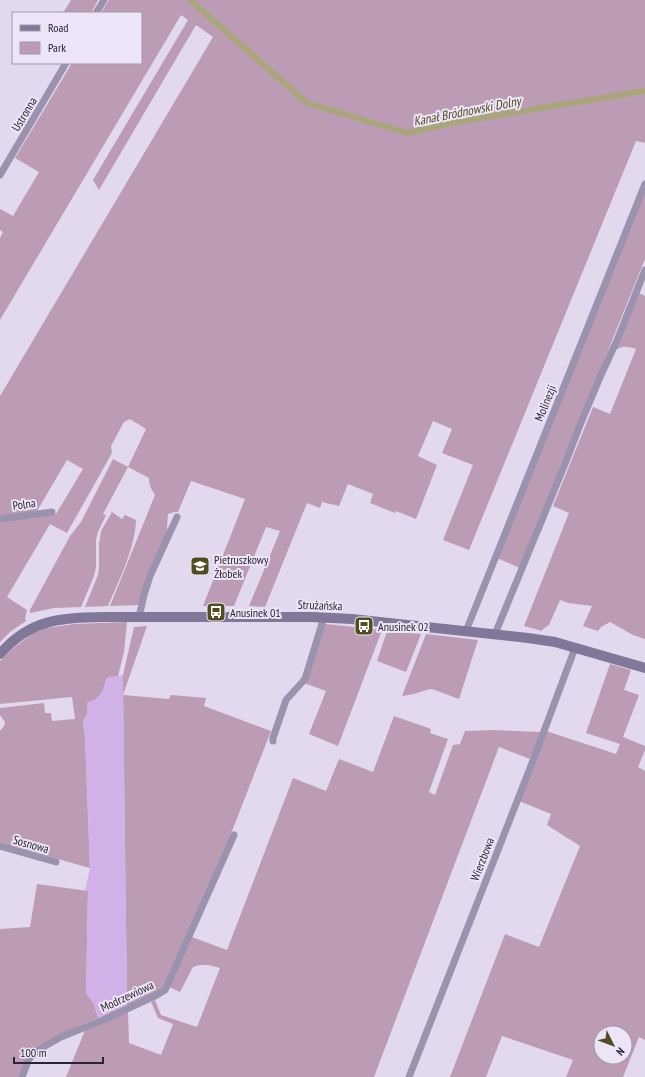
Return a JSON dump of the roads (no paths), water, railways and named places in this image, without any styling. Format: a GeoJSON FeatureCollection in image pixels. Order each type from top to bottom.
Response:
{"type":"FeatureCollection","features":[{"type":"Feature","properties":{"kind":"main road","name":"Strużańska"},"geometry":{"type":"LineString","coordinates":[[0,654],[21,634],[38,625],[59,620],[139,617],[324,617],[496,634],[555,642],[645,668]]}},
{"type":"Feature","properties":{"kind":"street"},"geometry":{"type":"LineString","coordinates":[[97,12],[104,0]]}},
{"type":"Feature","properties":{"kind":"street","name":"Ustronna"},"geometry":{"type":"LineString","coordinates":[[0,175],[65,64]]}},
{"type":"Feature","properties":{"kind":"street","name":"Molinezji"},"geometry":{"type":"LineString","coordinates":[[466,631],[645,184]]}},
{"type":"Feature","properties":{"kind":"street"},"geometry":{"type":"LineString","coordinates":[[496,634],[583,417],[618,338],[645,270]]}},
{"type":"Feature","properties":{"kind":"street","name":"Polna"},"geometry":{"type":"LineString","coordinates":[[0,519],[52,512]]}},
{"type":"Feature","properties":{"kind":"street"},"geometry":{"type":"LineString","coordinates":[[139,617],[139,612],[150,576],[177,517]]}},
{"type":"Feature","properties":{"kind":"street"},"geometry":{"type":"LineString","coordinates":[[273,741],[286,700],[305,679],[324,617]]}},
{"type":"Feature","properties":{"kind":"street","name":"Wierzbowa"},"geometry":{"type":"LineString","coordinates":[[409,1077],[531,765],[574,648]]}},
{"type":"Feature","properties":{"kind":"street","name":"Modrzewiowa"},"geometry":{"type":"LineString","coordinates":[[22,1077],[29,1059],[45,1046],[68,1034],[155,996],[164,990],[234,835]]}},
{"type":"Feature","properties":{"kind":"street","name":"Sosnowa"},"geometry":{"type":"LineString","coordinates":[[0,846],[56,862]]}},
{"type":"Feature","properties":{"kind":"waterway","name":"Kanał Bródnowski Dolny"},"geometry":{"type":"LineString","coordinates":[[190,0],[307,103],[407,133],[456,122],[645,91]]}},
{"type":"Feature","properties":{"kind":"place","name":"Pietruszkowy Żłobek"},"geometry":{"type":"Point","coordinates":[200,566]}},
{"type":"Feature","properties":{"kind":"place","name":"Anusinek 01"},"geometry":{"type":"Point","coordinates":[216,612]}},
{"type":"Feature","properties":{"kind":"place","name":"Anusinek 02"},"geometry":{"type":"Point","coordinates":[364,626]}}]}
